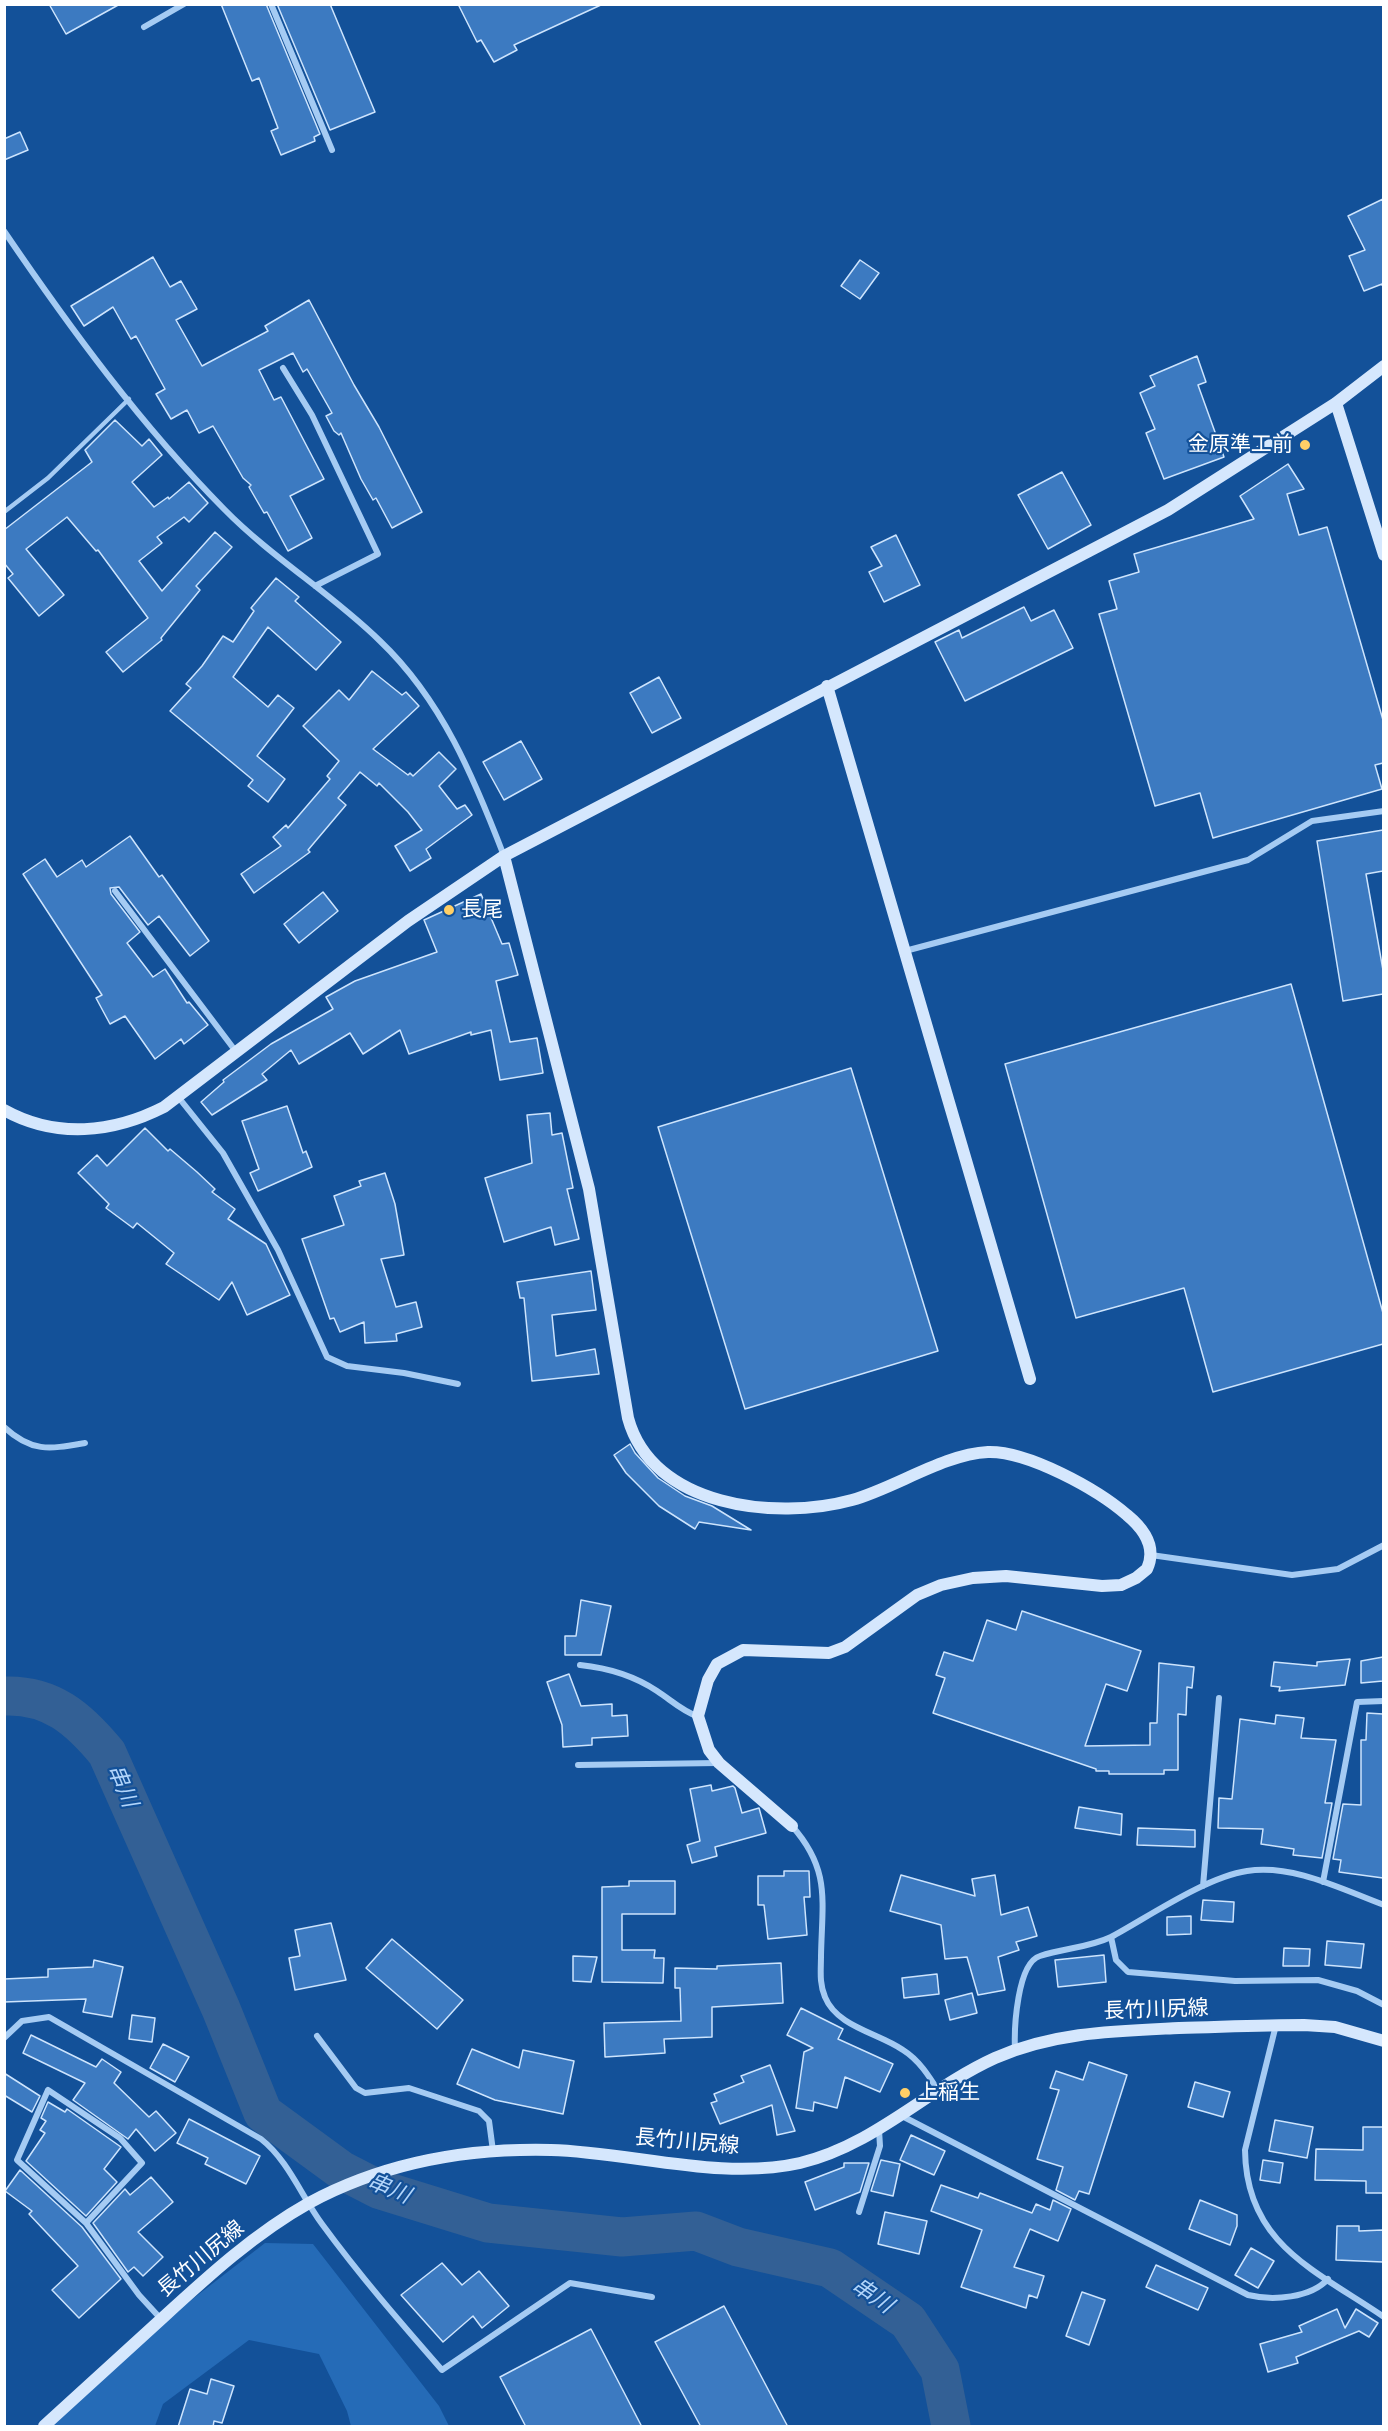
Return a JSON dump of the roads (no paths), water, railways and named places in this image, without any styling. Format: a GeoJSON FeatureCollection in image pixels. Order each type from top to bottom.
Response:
{"type":"FeatureCollection","features":[{"type":"Feature","properties":{"kind":"street"},"geometry":{"type":"LineString","coordinates":[[144,27],[184,4]]}},
{"type":"Feature","properties":{"kind":"street"},"geometry":{"type":"LineString","coordinates":[[271,4],[332,150]]}},
{"type":"Feature","properties":{"kind":"street"},"geometry":{"type":"LineString","coordinates":[[4,231],[59,312],[189,473],[272,553],[379,639],[412,676],[466,761],[504,856],[590,1189],[628,1418],[633,1433],[650,1460],[669,1477],[690,1489],[754,1507],[784,1510],[852,1500],[964,1457],[998,1452],[1065,1476],[1096,1491],[1137,1523],[1146,1535],[1151,1555],[1147,1569],[1136,1578],[1121,1585],[1101,1586],[1006,1575],[973,1578],[941,1585],[917,1595],[846,1647],[829,1653],[743,1650],[717,1664],[708,1680],[698,1716],[709,1750],[719,1763],[792,1826],[806,1841],[818,1862],[822,1888],[821,1983],[825,1999],[835,2012],[851,2023],[903,2049],[914,2058],[939,2092]]}},
{"type":"Feature","properties":{"kind":"street"},"geometry":{"type":"LineString","coordinates":[[4,1110],[52,1127],[94,1130],[145,1117],[179,1098],[408,921],[504,856],[1168,510],[1336,403],[1383,366]]}},
{"type":"Feature","properties":{"kind":"street"},"geometry":{"type":"LineString","coordinates":[[283,368],[312,415],[378,554],[315,586]]}},
{"type":"Feature","properties":{"kind":"street"},"geometry":{"type":"LineString","coordinates":[[1336,403],[1383,555]]}},
{"type":"Feature","properties":{"kind":"street"},"geometry":{"type":"LineString","coordinates":[[827,686],[1030,1379]]}},
{"type":"Feature","properties":{"kind":"street"},"geometry":{"type":"LineString","coordinates":[[905,951],[1248,860],[1312,821],[1383,811]]}},
{"type":"Feature","properties":{"kind":"street"},"geometry":{"type":"LineString","coordinates":[[116,891],[237,1053]]}},
{"type":"Feature","properties":{"kind":"street"},"geometry":{"type":"LineString","coordinates":[[179,1098],[223,1153],[278,1250],[327,1357],[347,1366],[404,1373],[458,1384]]}},
{"type":"Feature","properties":{"kind":"street"},"geometry":{"type":"LineString","coordinates":[[4,1427],[21,1442],[52,1448],[86,1443]]}},
{"type":"Feature","properties":{"kind":"street"},"geometry":{"type":"LineString","coordinates":[[1151,1555],[1292,1575],[1338,1569],[1383,1545]]}},
{"type":"Feature","properties":{"kind":"street"},"geometry":{"type":"LineString","coordinates":[[580,1665],[601,1667],[631,1675],[686,1712],[698,1716]]}},
{"type":"Feature","properties":{"kind":"street"},"geometry":{"type":"LineString","coordinates":[[1203,1886],[1219,1698]]}},
{"type":"Feature","properties":{"kind":"street"},"geometry":{"type":"LineString","coordinates":[[1323,1882],[1357,1702],[1383,1701]]}},
{"type":"Feature","properties":{"kind":"street"},"geometry":{"type":"LineString","coordinates":[[578,1765],[719,1763]]}},
{"type":"Feature","properties":{"kind":"street"},"geometry":{"type":"LineString","coordinates":[[1015,2050],[1014,2022],[1024,1978],[1031,1960],[1040,1956],[1092,1946],[1203,1886],[1247,1871],[1291,1873],[1323,1882],[1383,1905]]}},
{"type":"Feature","properties":{"kind":"street"},"geometry":{"type":"LineString","coordinates":[[1111,1937],[1116,1960],[1128,1972],[1235,1981],[1318,1980],[1357,1991],[1383,2005]]}},
{"type":"Feature","properties":{"kind":"street"},"geometry":{"type":"LineString","coordinates":[[4,2038],[22,2021],[49,2017],[261,2139],[275,2150],[307,2204],[361,2278],[442,2370],[570,2283],[651,2297]]}},
{"type":"Feature","properties":{"kind":"street"},"geometry":{"type":"LineString","coordinates":[[1276,2025],[1245,2150],[1250,2193],[1261,2219],[1280,2244],[1383,2317]]}},
{"type":"Feature","properties":{"kind":"street","name":"長竹川尻線"},"geometry":{"type":"LineString","coordinates":[[44,2427],[240,2250],[307,2204],[406,2166],[470,2153],[559,2150],[728,2167],[773,2166],[827,2155],[879,2130],[987,2062],[1041,2042],[1090,2033],[1276,2025],[1335,2027],[1383,2041]]}},
{"type":"Feature","properties":{"kind":"street"},"geometry":{"type":"LineString","coordinates":[[317,2036],[356,2088],[365,2093],[409,2088],[479,2111],[489,2121],[493,2151]]}},
{"type":"Feature","properties":{"kind":"street"},"geometry":{"type":"LineString","coordinates":[[86,2223],[142,2163],[120,2138],[48,2090],[17,2160],[86,2223],[139,2295],[161,2319]]}},
{"type":"Feature","properties":{"kind":"street"},"geometry":{"type":"LineString","coordinates":[[902,2116],[1248,2295],[1280,2298],[1319,2289],[1328,2278]]}},
{"type":"Feature","properties":{"kind":"street"},"geometry":{"type":"LineString","coordinates":[[859,2212],[880,2146],[879,2130]]}},
{"type":"Feature","properties":{"kind":"lane"},"geometry":{"type":"LineString","coordinates":[[4,512],[48,478],[129,399]]}},
{"type":"Feature","properties":{"kind":"waterway","name":"串川"},"geometry":{"type":"LineString","coordinates":[[4,1696],[36,1699],[63,1711],[86,1729],[107,1753],[221,2009],[263,2113],[341,2170],[378,2189],[488,2223],[622,2237],[696,2231],[738,2247],[830,2268],[908,2321],[940,2370],[951,2426]]}},
{"type":"Feature","properties":{"kind":"place","name":"金原準工前"},"geometry":{"type":"Point","coordinates":[1305,445]}},
{"type":"Feature","properties":{"kind":"place","name":"長尾"},"geometry":{"type":"Point","coordinates":[449,910]}},
{"type":"Feature","properties":{"kind":"place","name":"上稲生"},"geometry":{"type":"Point","coordinates":[905,2093]}}]}
